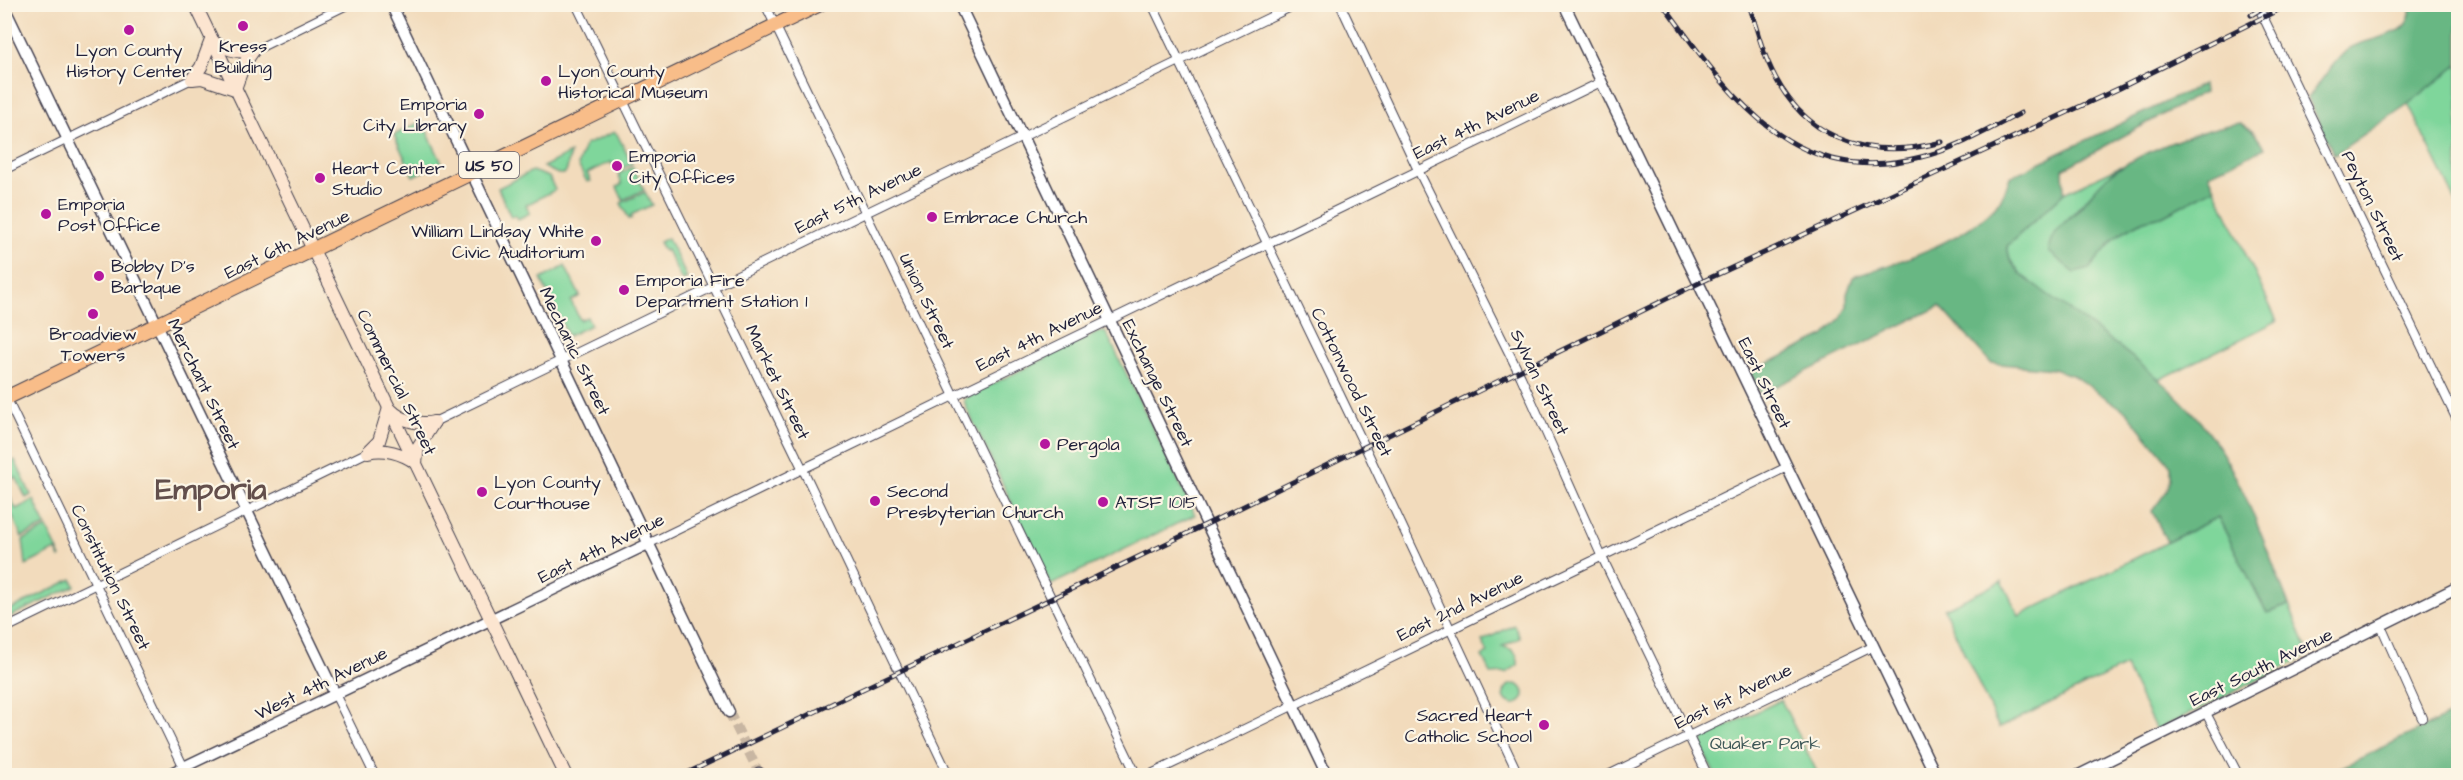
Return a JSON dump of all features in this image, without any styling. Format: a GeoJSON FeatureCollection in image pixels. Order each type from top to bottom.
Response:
{"type":"FeatureCollection","features":[{"type":"Feature","properties":{"kind":"main road","name":"Commercial Street"},"geometry":{"type":"LineString","coordinates":[[195,4],[566,776]]}},
{"type":"Feature","properties":{"kind":"main road","name":"East 6th Avenue"},"geometry":{"type":"LineString","coordinates":[[158,326],[820,4]]}},
{"type":"Feature","properties":{"kind":"main road"},"geometry":{"type":"LineString","coordinates":[[192,79],[199,72],[211,40],[220,46],[244,52],[253,51]]}},
{"type":"Feature","properties":{"kind":"main road"},"geometry":{"type":"LineString","coordinates":[[192,79],[202,78],[235,89],[244,64],[253,51]]}},
{"type":"Feature","properties":{"kind":"main road","name":"US 50"},"geometry":{"type":"LineString","coordinates":[[5,397],[158,326]]}},
{"type":"Feature","properties":{"kind":"main road"},"geometry":{"type":"LineString","coordinates":[[368,452],[379,441],[389,408],[402,419],[420,423],[434,422]]}},
{"type":"Feature","properties":{"kind":"main road"},"geometry":{"type":"LineString","coordinates":[[368,452],[384,450],[416,463],[418,447],[434,422]]}},
{"type":"Feature","properties":{"kind":"street"},"geometry":{"type":"LineString","coordinates":[[253,51],[349,4]]}},
{"type":"Feature","properties":{"kind":"street","name":"Mechanic Street"},"geometry":{"type":"LineString","coordinates":[[391,4],[729,712]]}},
{"type":"Feature","properties":{"kind":"street","name":"Market Street"},"geometry":{"type":"LineString","coordinates":[[576,4],[803,469],[949,776]]}},
{"type":"Feature","properties":{"kind":"street","name":"Union Street"},"geometry":{"type":"LineString","coordinates":[[765,4],[1137,776]]}},
{"type":"Feature","properties":{"kind":"street","name":"Exchange Street"},"geometry":{"type":"LineString","coordinates":[[958,4],[1327,776]]}},
{"type":"Feature","properties":{"kind":"street","name":"Cottonwood Street"},"geometry":{"type":"LineString","coordinates":[[1152,4],[1519,776]]}},
{"type":"Feature","properties":{"kind":"street","name":"East 5th Avenue"},"geometry":{"type":"LineString","coordinates":[[434,422],[1297,4]]}},
{"type":"Feature","properties":{"kind":"street","name":"Sylvan Street"},"geometry":{"type":"LineString","coordinates":[[1340,4],[1418,170],[1521,377],[1601,555],[1708,776]]}},
{"type":"Feature","properties":{"kind":"street","name":"East Street"},"geometry":{"type":"LineString","coordinates":[[1564,4],[1936,776]]}},
{"type":"Feature","properties":{"kind":"street","name":"Peyton Street"},"geometry":{"type":"LineString","coordinates":[[2258,4],[2458,422]]}},
{"type":"Feature","properties":{"kind":"street","name":"Merchant Street"},"geometry":{"type":"LineString","coordinates":[[4,7],[375,776]]}},
{"type":"Feature","properties":{"kind":"street"},"geometry":{"type":"LineString","coordinates":[[4,170],[192,79]]}},
{"type":"Feature","properties":{"kind":"street","name":"East 4th Avenue"},"geometry":{"type":"LineString","coordinates":[[491,619],[1601,81]]}},
{"type":"Feature","properties":{"kind":"street","name":"Constitution Street"},"geometry":{"type":"LineString","coordinates":[[5,397],[186,771]]}},
{"type":"Feature","properties":{"kind":"street"},"geometry":{"type":"LineString","coordinates":[[4,629],[248,513],[368,452]]}},
{"type":"Feature","properties":{"kind":"street","name":"East 2nd Avenue"},"geometry":{"type":"LineString","coordinates":[[1147,776],[1787,467]]}},
{"type":"Feature","properties":{"kind":"street","name":"East South Avenue"},"geometry":{"type":"LineString","coordinates":[[2077,776],[2458,587]]}},
{"type":"Feature","properties":{"kind":"street","name":"West 4th Avenue"},"geometry":{"type":"LineString","coordinates":[[165,776],[186,771],[335,694],[491,619]]}},
{"type":"Feature","properties":{"kind":"street"},"geometry":{"type":"LineString","coordinates":[[2381,626],[2422,718]]}},
{"type":"Feature","properties":{"kind":"street","name":"East 1st Avenue"},"geometry":{"type":"LineString","coordinates":[[1606,776],[1874,646]]}},
{"type":"Feature","properties":{"kind":"street"},"geometry":{"type":"LineString","coordinates":[[2206,713],[2239,776]]}},
{"type":"Feature","properties":{"kind":"green space"},"geometry":{"type":"Polygon","coordinates":[[[2410,5],[2458,5],[2458,65],[2408,104],[2334,155],[2308,98],[2347,50],[2355,45],[2397,31],[2405,25],[2409,17],[2410,5]]]}},
{"type":"Feature","properties":{"kind":"green space"},"geometry":{"type":"Polygon","coordinates":[[[2458,65],[2458,206],[2408,104],[2458,65]]]}},
{"type":"Feature","properties":{"kind":"green space"},"geometry":{"type":"Polygon","coordinates":[[[2203,84],[2204,92],[2063,169],[2064,193],[2007,246],[2010,260],[2020,274],[2140,363],[2202,424],[2217,444],[2241,488],[2289,605],[2267,613],[2218,517],[2167,542],[2152,511],[2167,491],[2171,478],[2171,466],[2127,412],[2072,375],[2053,369],[1991,363],[1940,306],[1761,394],[1750,372],[1824,336],[1841,318],[1847,306],[1847,294],[1853,277],[1911,257],[1952,238],[1986,215],[1999,202],[2010,177],[2203,84]]]}},
{"type":"Feature","properties":{"kind":"green space"},"geometry":{"type":"Polygon","coordinates":[[[422,121],[442,163],[413,176],[394,135],[422,121]]]}},
{"type":"Feature","properties":{"kind":"green space"},"geometry":{"type":"Polygon","coordinates":[[[2241,123],[2252,130],[2265,148],[2209,174],[2215,188],[2162,216],[2144,220],[2126,230],[2113,240],[2089,269],[2075,273],[2049,252],[2051,239],[2058,229],[2102,182],[2119,169],[2170,143],[2208,130],[2241,123]]]}},
{"type":"Feature","properties":{"kind":"green space"},"geometry":{"type":"Polygon","coordinates":[[[614,132],[632,164],[616,171],[611,162],[587,173],[591,181],[587,182],[578,165],[585,145],[614,132]]]}},
{"type":"Feature","properties":{"kind":"green space"},"geometry":{"type":"Polygon","coordinates":[[[570,153],[564,174],[558,174],[543,167],[570,153]]]}},
{"type":"Feature","properties":{"kind":"green space"},"geometry":{"type":"Polygon","coordinates":[[[2121,166],[2103,181],[2054,233],[2089,269],[2113,240],[2126,230],[2144,220],[2162,216],[2215,188],[2277,321],[2159,380],[2020,274],[2010,260],[2007,246],[2064,193],[2121,166]]]}},
{"type":"Feature","properties":{"kind":"green space"},"geometry":{"type":"Polygon","coordinates":[[[633,167],[644,190],[623,200],[617,187],[622,184],[618,174],[633,167]]]}},
{"type":"Feature","properties":{"kind":"green space"},"geometry":{"type":"Polygon","coordinates":[[[532,171],[549,177],[555,190],[526,205],[530,213],[518,219],[515,215],[511,217],[498,188],[532,171]]]}},
{"type":"Feature","properties":{"kind":"green space"},"geometry":{"type":"Polygon","coordinates":[[[645,192],[652,205],[631,215],[632,218],[629,219],[621,203],[645,192]]]}},
{"type":"Feature","properties":{"kind":"green space"},"geometry":{"type":"Polygon","coordinates":[[[668,238],[687,278],[682,281],[667,250],[664,251],[659,242],[668,238]]]}},
{"type":"Feature","properties":{"kind":"green space"},"geometry":{"type":"Polygon","coordinates":[[[565,266],[580,296],[571,301],[580,320],[587,317],[591,325],[568,336],[541,279],[565,266]]]}},
{"type":"Feature","properties":{"kind":"green space"},"geometry":{"type":"Polygon","coordinates":[[[1099,332],[1105,332],[1109,338],[1195,515],[1051,585],[964,400],[1099,332]]]}},
{"type":"Feature","properties":{"kind":"green space"},"geometry":{"type":"Polygon","coordinates":[[[15,460],[31,495],[26,498],[16,477],[6,482],[8,488],[5,490],[5,465],[15,460]]]}},
{"type":"Feature","properties":{"kind":"green space"},"geometry":{"type":"Polygon","coordinates":[[[9,495],[16,509],[34,500],[46,526],[22,537],[5,500],[5,497],[9,495]]]}},
{"type":"Feature","properties":{"kind":"green space"},"geometry":{"type":"Polygon","coordinates":[[[2218,517],[2267,613],[2289,605],[2309,655],[2156,730],[2125,666],[1999,728],[1944,609],[2002,581],[2019,616],[2218,517]]]}},
{"type":"Feature","properties":{"kind":"green space"},"geometry":{"type":"Polygon","coordinates":[[[47,528],[61,557],[56,550],[26,565],[23,540],[47,528]]]}},
{"type":"Feature","properties":{"kind":"green space"},"geometry":{"type":"Polygon","coordinates":[[[72,579],[75,586],[5,619],[5,612],[72,579]]]}},
{"type":"Feature","properties":{"kind":"green space"},"geometry":{"type":"Polygon","coordinates":[[[1514,625],[1520,638],[1501,647],[1514,652],[1518,665],[1506,673],[1491,674],[1482,656],[1488,653],[1482,641],[1514,625]]]}},
{"type":"Feature","properties":{"kind":"green space"},"geometry":{"type":"Polygon","coordinates":[[[1514,684],[1521,687],[1524,694],[1521,701],[1514,704],[1507,701],[1504,694],[1507,687],[1514,684]]]}},
{"type":"Feature","properties":{"kind":"green space","name":"Quaker Park"},"geometry":{"type":"Polygon","coordinates":[[[1781,700],[1818,774],[1715,775],[1702,748],[1703,738],[1781,700]]]}},
{"type":"Feature","properties":{"kind":"green space"},"geometry":{"type":"Polygon","coordinates":[[[2458,711],[2458,775],[2344,775],[2340,768],[2458,711]]]}},
{"type":"Feature","properties":{"kind":"tunnel"},"geometry":{"type":"LineString","coordinates":[[729,712],[759,773]]}},
{"type":"Feature","properties":{"kind":"railway"},"geometry":{"type":"LineString","coordinates":[[1663,4],[1713,71],[1740,101],[1769,127],[1801,147],[1836,160],[1876,164],[1921,157],[1960,144],[2021,113]]}},
{"type":"Feature","properties":{"kind":"railway"},"geometry":{"type":"LineString","coordinates":[[1749,4],[1765,55],[1782,88],[1798,109],[1817,126],[1838,138],[1862,146],[1887,149],[1942,142]]}},
{"type":"Feature","properties":{"kind":"railway"},"geometry":{"type":"LineString","coordinates":[[2174,4],[2193,4]]}},
{"type":"Feature","properties":{"kind":"railway"},"geometry":{"type":"LineString","coordinates":[[2251,15],[2269,4]]}},
{"type":"Feature","properties":{"kind":"railway"},"geometry":{"type":"LineString","coordinates":[[681,776],[1207,524],[1699,283],[2120,88],[2290,4]]}},
{"type":"Feature","properties":{"kind":"place","name":"Kress Building"},"geometry":{"type":"Point","coordinates":[243,26]}},
{"type":"Feature","properties":{"kind":"place","name":"Lyon County History Center"},"geometry":{"type":"Point","coordinates":[129,30]}},
{"type":"Feature","properties":{"kind":"place","name":"Lyon County Historical Museum"},"geometry":{"type":"Point","coordinates":[546,81]}},
{"type":"Feature","properties":{"kind":"place","name":"Emporia City Library"},"geometry":{"type":"Point","coordinates":[479,114]}},
{"type":"Feature","properties":{"kind":"place","name":"Emporia City Offices"},"geometry":{"type":"Point","coordinates":[617,166]}},
{"type":"Feature","properties":{"kind":"place","name":"Heart Center Studio"},"geometry":{"type":"Point","coordinates":[320,178]}},
{"type":"Feature","properties":{"kind":"place","name":"Emporia Post Office"},"geometry":{"type":"Point","coordinates":[46,214]}},
{"type":"Feature","properties":{"kind":"place","name":"Embrace Church"},"geometry":{"type":"Point","coordinates":[932,217]}},
{"type":"Feature","properties":{"kind":"place","name":"William Lindsay White Civic Auditorium"},"geometry":{"type":"Point","coordinates":[596,241]}},
{"type":"Feature","properties":{"kind":"place","name":"Bobby D's Barbque"},"geometry":{"type":"Point","coordinates":[99,276]}},
{"type":"Feature","properties":{"kind":"place","name":"Emporia Fire Department Station 1"},"geometry":{"type":"Point","coordinates":[624,290]}},
{"type":"Feature","properties":{"kind":"place","name":"Broadview Towers"},"geometry":{"type":"Point","coordinates":[93,314]}},
{"type":"Feature","properties":{"kind":"place","name":"Pergola"},"geometry":{"type":"Point","coordinates":[1045,444]}},
{"type":"Feature","properties":{"kind":"place","name":"Lyon County Courthouse"},"geometry":{"type":"Point","coordinates":[482,492]}},
{"type":"Feature","properties":{"kind":"place","name":"Second Presbyterian Church"},"geometry":{"type":"Point","coordinates":[875,501]}},
{"type":"Feature","properties":{"kind":"place","name":"ATSF 1015"},"geometry":{"type":"Point","coordinates":[1103,502]}},
{"type":"Feature","properties":{"kind":"place","name":"Sacred Heart Catholic School"},"geometry":{"type":"Point","coordinates":[1544,725]}},
{"type":"Feature","properties":{"kind":"district","name":"Emporia"},"geometry":{"type":"Point","coordinates":[211,489]}}]}
